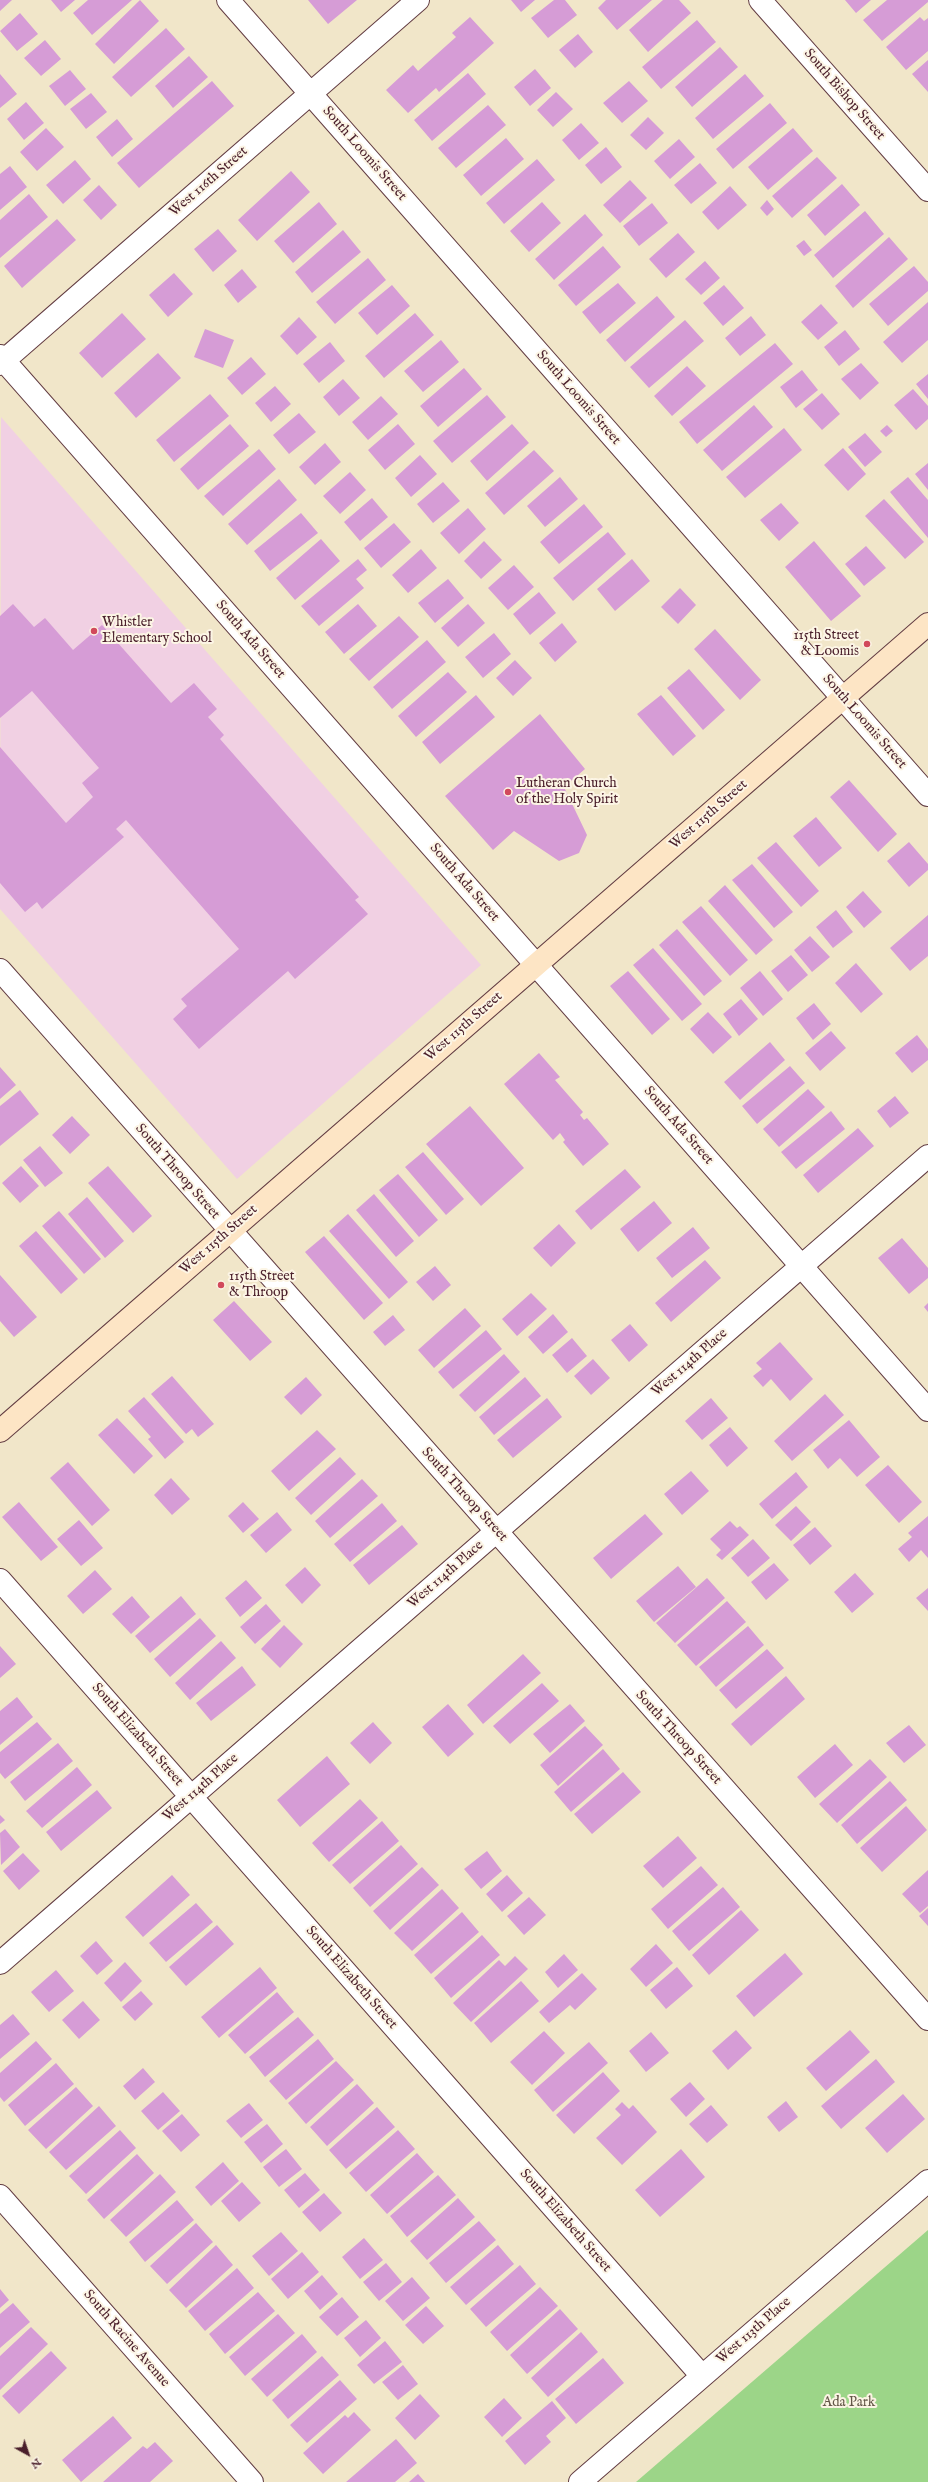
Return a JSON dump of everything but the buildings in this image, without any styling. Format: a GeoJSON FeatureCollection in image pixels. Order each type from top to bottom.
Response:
{"type":"FeatureCollection","features":[{"type":"Feature","properties":{"kind":"street","name":"South Loomis Street"},"geometry":{"type":"LineString","coordinates":[[228,0],[928,795]]}},
{"type":"Feature","properties":{"kind":"street","name":"West 116th Street"},"geometry":{"type":"LineString","coordinates":[[1,360],[418,0]]}},
{"type":"Feature","properties":{"kind":"street","name":"South Bishop Street"},"geometry":{"type":"LineString","coordinates":[[760,0],[928,190]]}},
{"type":"Feature","properties":{"kind":"street","name":"South Ada Street"},"geometry":{"type":"LineString","coordinates":[[1,360],[928,1410]]}},
{"type":"Feature","properties":{"kind":"street","name":"West 115th Street"},"geometry":{"type":"LineString","coordinates":[[0,1431],[928,624]]}},
{"type":"Feature","properties":{"kind":"street","name":"South Throop Street"},"geometry":{"type":"LineString","coordinates":[[0,970],[928,2019]]}},
{"type":"Feature","properties":{"kind":"street","name":"West 114th Place"},"geometry":{"type":"LineString","coordinates":[[0,1963],[928,1156]]}},
{"type":"Feature","properties":{"kind":"street","name":"South Elizabeth Street"},"geometry":{"type":"LineString","coordinates":[[0,1580],[702,2376]]}},
{"type":"Feature","properties":{"kind":"street","name":"West 113th Place"},"geometry":{"type":"LineString","coordinates":[[580,2482],[928,2180]]}},
{"type":"Feature","properties":{"kind":"street","name":"South Racine Avenue"},"geometry":{"type":"LineString","coordinates":[[0,2196],[252,2482]]}},
{"type":"Feature","properties":{"kind":"shaded area","name":"Whistler Elementary School"},"geometry":{"type":"Polygon","coordinates":[[[1,417],[481,965],[237,1179],[0,909],[1,417]]]}},
{"type":"Feature","properties":{"kind":"green space","name":"Ada Park"},"geometry":{"type":"Polygon","coordinates":[[[928,2230],[928,2482],[636,2482],[928,2230]]]}},
{"type":"Feature","properties":{"kind":"place","name":"Whistler Elementary School"},"geometry":{"type":"Point","coordinates":[94,631]}},
{"type":"Feature","properties":{"kind":"place","name":"115th Street & Loomis"},"geometry":{"type":"Point","coordinates":[867,644]}},
{"type":"Feature","properties":{"kind":"place","name":"Lutheran Church of the Holy Spirit"},"geometry":{"type":"Point","coordinates":[508,792]}},
{"type":"Feature","properties":{"kind":"place","name":"115th Street & Throop"},"geometry":{"type":"Point","coordinates":[221,1285]}}]}
